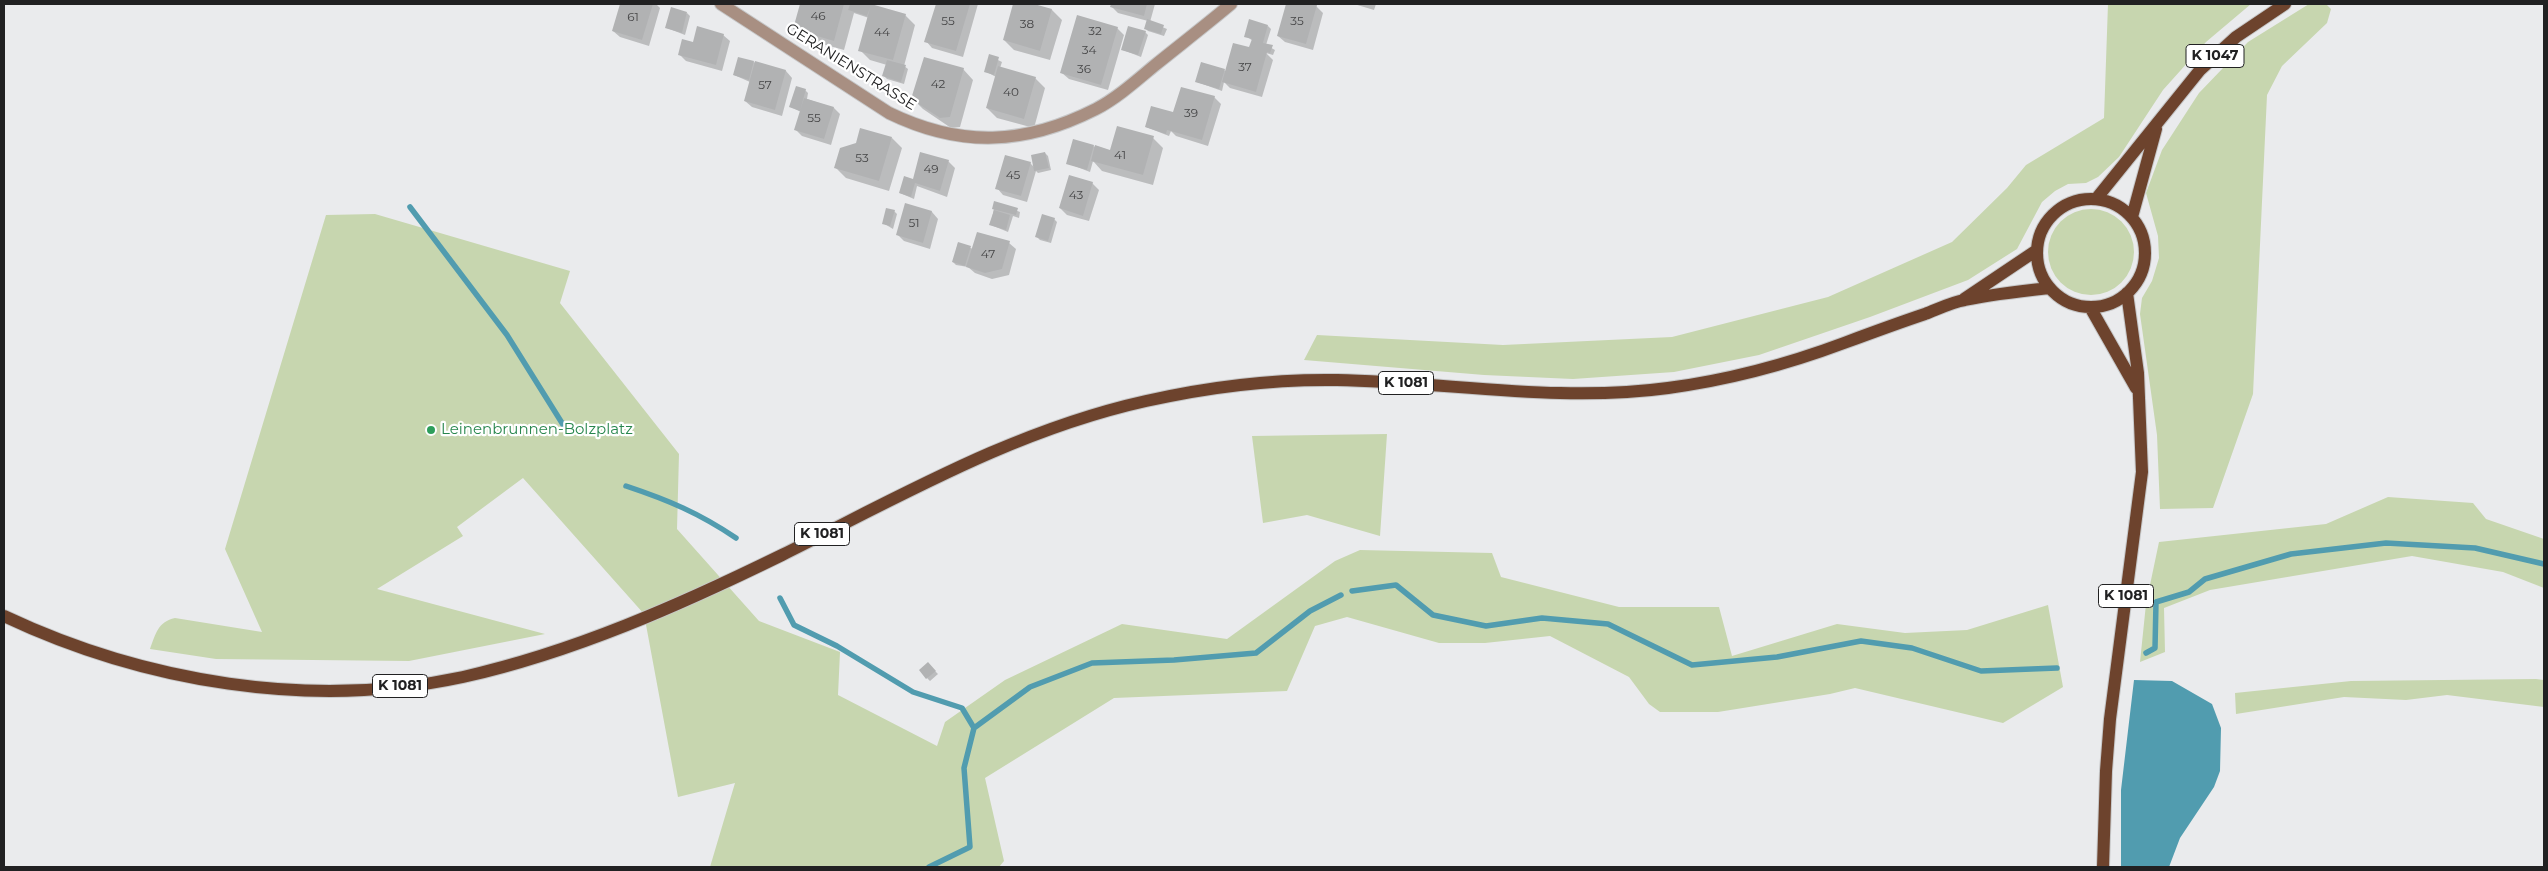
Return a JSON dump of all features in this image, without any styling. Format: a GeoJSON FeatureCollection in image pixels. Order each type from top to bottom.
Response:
{"type":"FeatureCollection","features":[{"type":"Feature","properties":{"kind":"main road","name":"K 1047"},"geometry":{"type":"LineString","coordinates":[[2096,198],[2182,91],[2210,61],[2236,38],[2284,4]]}},
{"type":"Feature","properties":{"kind":"main road","name":"K 1047"},"geometry":{"type":"LineString","coordinates":[[2132,216],[2158,122]]}},
{"type":"Feature","properties":{"kind":"main road"},"geometry":{"type":"LineString","coordinates":[[2084,198],[2096,198],[2116,204],[2132,216],[2139,225],[2144,240],[2146,256],[2142,271],[2135,285],[2127,294],[2110,304],[2090,307],[2069,303],[2050,288],[2040,273],[2037,250],[2044,225],[2054,212],[2068,203],[2084,198]]}},
{"type":"Feature","properties":{"kind":"main road","name":"K 1081"},"geometry":{"type":"LineString","coordinates":[[1962,300],[2037,250]]}},
{"type":"Feature","properties":{"kind":"main road","name":"K 1081"},"geometry":{"type":"LineString","coordinates":[[4,616],[37,631],[107,656],[174,674],[276,689],[384,687],[456,678],[554,652],[629,624],[784,554],[861,514],[1018,440],[1096,414],[1159,398],[1236,386],[1325,380],[1550,393],[1633,392],[1669,388],[1761,370],[1831,348],[1962,300],[2050,288]]}},
{"type":"Feature","properties":{"kind":"main road","name":"K 1081"},"geometry":{"type":"LineString","coordinates":[[2103,867],[2105,790],[2110,720],[2142,472],[2138,393],[2127,294]]}},
{"type":"Feature","properties":{"kind":"main road","name":"K 1081"},"geometry":{"type":"LineString","coordinates":[[2090,307],[2138,393]]}},
{"type":"Feature","properties":{"kind":"street","name":"GERANIENSTRASSE"},"geometry":{"type":"LineString","coordinates":[[721,4],[889,113],[917,127],[950,136],[980,139],[1015,137],[1055,126],[1097,108],[1137,80],[1231,4]]}},
{"type":"Feature","properties":{"kind":"green space"},"geometry":{"type":"Polygon","coordinates":[[[2108,4],[2251,4],[2206,42],[2163,90],[2119,157],[2098,177],[2086,183],[2068,184],[2055,191],[2042,202],[2017,249],[1968,280],[1870,317],[1759,355],[1674,372],[1573,379],[1484,375],[1304,360],[1317,335],[1503,345],[1672,337],[1828,297],[1952,242],[2007,188],[2026,165],[2104,118],[2108,4]]]}},
{"type":"Feature","properties":{"kind":"green space"},"geometry":{"type":"Polygon","coordinates":[[[2309,4],[2326,4],[2331,9],[2327,23],[2282,66],[2267,95],[2253,394],[2213,508],[2160,509],[2157,435],[2140,314],[2142,298],[2152,281],[2159,258],[2158,236],[2146,193],[2162,150],[2199,93],[2248,42],[2309,4]]]}},
{"type":"Feature","properties":{"kind":"green space"},"geometry":{"type":"Polygon","coordinates":[[[2091,209],[2107,212],[2115,216],[2127,228],[2131,236],[2134,252],[2131,268],[2127,276],[2115,288],[2107,292],[2091,295],[2075,292],[2067,288],[2055,276],[2051,268],[2048,252],[2051,236],[2055,228],[2067,216],[2075,212],[2091,209]]]}},
{"type":"Feature","properties":{"kind":"green space"},"geometry":{"type":"Polygon","coordinates":[[[375,214],[570,271],[560,303],[679,454],[677,529],[759,621],[840,652],[838,695],[937,746],[945,722],[1005,680],[1122,624],[1227,639],[1335,561],[1360,550],[1492,553],[1501,577],[1619,607],[1719,607],[1732,656],[1837,624],[1905,633],[1967,630],[2048,605],[2063,687],[2003,723],[1855,688],[1830,694],[1718,712],[1660,712],[1649,704],[1629,677],[1550,636],[1485,643],[1439,643],[1347,617],[1315,626],[1287,691],[1114,698],[985,778],[1004,861],[999,867],[710,867],[735,783],[678,797],[644,614],[523,478],[457,527],[463,536],[377,589],[545,634],[409,661],[216,659],[150,649],[161,625],[175,618],[262,632],[225,549],[326,215],[375,214]]]}},
{"type":"Feature","properties":{"kind":"green space"},"geometry":{"type":"Polygon","coordinates":[[[1387,434],[1380,536],[1307,515],[1263,523],[1252,436],[1387,434]]]}},
{"type":"Feature","properties":{"kind":"green space"},"geometry":{"type":"Polygon","coordinates":[[[2388,497],[2473,503],[2486,519],[2544,539],[2544,588],[2503,572],[2412,556],[2210,590],[2164,608],[2165,652],[2140,662],[2146,604],[2159,542],[2326,524],[2388,497]]]}},
{"type":"Feature","properties":{"kind":"green space"},"geometry":{"type":"Polygon","coordinates":[[[2544,680],[2544,707],[2447,695],[2406,700],[2344,697],[2236,714],[2235,693],[2351,681],[2544,680]]]}},
{"type":"Feature","properties":{"kind":"water"},"geometry":{"type":"Polygon","coordinates":[[[2134,680],[2172,681],[2212,704],[2221,728],[2220,771],[2214,787],[2180,838],[2169,867],[2121,867],[2121,790],[2134,680]]]}},
{"type":"Feature","properties":{"kind":"building"},"geometry":{"type":"Polygon","coordinates":[[[620,4],[653,4],[642,40],[612,31],[620,4]]]}},
{"type":"Feature","properties":{"kind":"building"},"geometry":{"type":"Polygon","coordinates":[[[800,4],[844,4],[834,41],[793,29],[800,4]]]}},
{"type":"Feature","properties":{"kind":"building"},"geometry":{"type":"Polygon","coordinates":[[[850,4],[871,4],[906,14],[893,60],[858,51],[870,8],[867,16],[848,10],[850,4]]]}},
{"type":"Feature","properties":{"kind":"building"},"geometry":{"type":"Polygon","coordinates":[[[936,4],[970,4],[956,51],[924,42],[936,4]]]}},
{"type":"Feature","properties":{"kind":"building"},"geometry":{"type":"Polygon","coordinates":[[[1013,4],[1034,4],[1052,9],[1040,51],[1003,40],[1013,4]]]}},
{"type":"Feature","properties":{"kind":"building"},"geometry":{"type":"Polygon","coordinates":[[[1111,4],[1147,4],[1144,16],[1110,7],[1111,4]]]}},
{"type":"Feature","properties":{"kind":"building"},"geometry":{"type":"Polygon","coordinates":[[[1286,4],[1317,5],[1306,44],[1277,36],[1286,4]]]}},
{"type":"Feature","properties":{"kind":"building"},"geometry":{"type":"Polygon","coordinates":[[[671,7],[687,12],[682,33],[665,28],[671,7]]]}},
{"type":"Feature","properties":{"kind":"building"},"geometry":{"type":"Polygon","coordinates":[[[1077,15],[1118,27],[1101,85],[1060,73],[1077,15]]]}},
{"type":"Feature","properties":{"kind":"building"},"geometry":{"type":"Polygon","coordinates":[[[1147,19],[1164,25],[1161,34],[1144,29],[1147,19]]]}},
{"type":"Feature","properties":{"kind":"building"},"geometry":{"type":"Polygon","coordinates":[[[1249,19],[1268,25],[1263,43],[1273,45],[1270,53],[1267,52],[1256,92],[1222,82],[1233,43],[1249,47],[1252,39],[1244,37],[1249,19]]]}},
{"type":"Feature","properties":{"kind":"building"},"geometry":{"type":"Polygon","coordinates":[[[697,26],[724,34],[716,65],[678,55],[682,39],[693,42],[697,26]]]}},
{"type":"Feature","properties":{"kind":"building"},"geometry":{"type":"Polygon","coordinates":[[[1128,26],[1146,31],[1138,55],[1121,50],[1128,26]]]}},
{"type":"Feature","properties":{"kind":"building"},"geometry":{"type":"Polygon","coordinates":[[[989,54],[999,57],[994,75],[984,72],[989,54]]]}},
{"type":"Feature","properties":{"kind":"building"},"geometry":{"type":"Polygon","coordinates":[[[738,57],[754,61],[749,80],[733,75],[738,57]]]}},
{"type":"Feature","properties":{"kind":"building"},"geometry":{"type":"Polygon","coordinates":[[[924,57],[964,68],[950,117],[940,118],[911,99],[924,57]]]}},
{"type":"Feature","properties":{"kind":"building"},"geometry":{"type":"Polygon","coordinates":[[[887,60],[906,65],[901,82],[882,76],[887,60]]]}},
{"type":"Feature","properties":{"kind":"building"},"geometry":{"type":"Polygon","coordinates":[[[755,61],[786,70],[775,110],[744,101],[755,61]]]}},
{"type":"Feature","properties":{"kind":"building"},"geometry":{"type":"Polygon","coordinates":[[[1201,62],[1225,69],[1219,89],[1195,82],[1201,62]]]}},
{"type":"Feature","properties":{"kind":"building"},"geometry":{"type":"Polygon","coordinates":[[[998,66],[1036,77],[1024,119],[986,108],[998,66]]]}},
{"type":"Feature","properties":{"kind":"building"},"geometry":{"type":"Polygon","coordinates":[[[796,86],[806,89],[800,111],[789,107],[796,86]]]}},
{"type":"Feature","properties":{"kind":"building"},"geometry":{"type":"Polygon","coordinates":[[[1181,87],[1215,96],[1202,140],[1167,130],[1166,134],[1145,127],[1151,106],[1173,112],[1181,87]]]}},
{"type":"Feature","properties":{"kind":"building"},"geometry":{"type":"Polygon","coordinates":[[[804,98],[834,107],[824,139],[794,130],[804,98]]]}},
{"type":"Feature","properties":{"kind":"building"},"geometry":{"type":"Polygon","coordinates":[[[1117,126],[1154,136],[1143,175],[1091,161],[1095,145],[1110,150],[1117,126]]]}},
{"type":"Feature","properties":{"kind":"building"},"geometry":{"type":"Polygon","coordinates":[[[860,128],[892,137],[879,181],[834,168],[840,148],[856,143],[860,128]]]}},
{"type":"Feature","properties":{"kind":"building"},"geometry":{"type":"Polygon","coordinates":[[[1073,139],[1094,145],[1087,170],[1066,164],[1073,139]]]}},
{"type":"Feature","properties":{"kind":"building"},"geometry":{"type":"Polygon","coordinates":[[[920,152],[949,160],[940,191],[915,183],[911,197],[899,193],[904,176],[913,179],[920,152]]]}},
{"type":"Feature","properties":{"kind":"building"},"geometry":{"type":"Polygon","coordinates":[[[1045,152],[1049,168],[1034,171],[1031,155],[1045,152]]]}},
{"type":"Feature","properties":{"kind":"building"},"geometry":{"type":"Polygon","coordinates":[[[1005,155],[1031,162],[1021,196],[995,189],[1005,155]]]}},
{"type":"Feature","properties":{"kind":"building"},"geometry":{"type":"Polygon","coordinates":[[[1069,175],[1093,182],[1083,216],[1059,208],[1069,175]]]}},
{"type":"Feature","properties":{"kind":"building"},"geometry":{"type":"Polygon","coordinates":[[[994,201],[1018,208],[1016,215],[992,209],[994,201]]]}},
{"type":"Feature","properties":{"kind":"building"},"geometry":{"type":"Polygon","coordinates":[[[905,203],[932,211],[923,243],[896,235],[905,203]]]}},
{"type":"Feature","properties":{"kind":"building"},"geometry":{"type":"Polygon","coordinates":[[[886,208],[895,210],[890,226],[882,224],[886,208]]]}},
{"type":"Feature","properties":{"kind":"building"},"geometry":{"type":"Polygon","coordinates":[[[994,210],[1010,215],[1006,230],[989,225],[994,210]]]}},
{"type":"Feature","properties":{"kind":"building"},"geometry":{"type":"Polygon","coordinates":[[[1042,214],[1055,218],[1048,241],[1035,237],[1042,214]]]}},
{"type":"Feature","properties":{"kind":"building"},"geometry":{"type":"Polygon","coordinates":[[[977,232],[1010,241],[1002,269],[985,273],[966,267],[977,232]]]}},
{"type":"Feature","properties":{"kind":"building"},"geometry":{"type":"Polygon","coordinates":[[[958,242],[971,246],[965,266],[952,262],[958,242]]]}},
{"type":"Feature","properties":{"kind":"building"},"geometry":{"type":"Polygon","coordinates":[[[928,662],[936,671],[926,679],[919,670],[928,662]]]}},
{"type":"Feature","properties":{"kind":"waterway"},"geometry":{"type":"LineString","coordinates":[[410,207],[507,335],[567,431]]}},
{"type":"Feature","properties":{"kind":"waterway"},"geometry":{"type":"LineString","coordinates":[[626,486],[683,508],[736,538]]}},
{"type":"Feature","properties":{"kind":"waterway"},"geometry":{"type":"LineString","coordinates":[[2146,653],[2155,648],[2156,602],[2189,592],[2205,579],[2291,554],[2386,543],[2475,548],[2544,564]]}},
{"type":"Feature","properties":{"kind":"waterway"},"geometry":{"type":"LineString","coordinates":[[1352,591],[1396,585],[1433,615],[1486,626],[1542,618],[1608,624],[1692,665],[1777,657],[1861,641],[1912,648],[1981,671],[2057,668]]}},
{"type":"Feature","properties":{"kind":"waterway"},"geometry":{"type":"LineString","coordinates":[[929,867],[970,847],[964,768],[974,728],[1030,687],[1092,663],[1174,660],[1256,653],[1310,611],[1341,595]]}},
{"type":"Feature","properties":{"kind":"waterway"},"geometry":{"type":"LineString","coordinates":[[780,598],[794,625],[837,646],[913,692],[962,708],[974,728]]}},
{"type":"Feature","properties":{"kind":"place","name":"Leinenbrunnen-Bolzplatz"},"geometry":{"type":"Point","coordinates":[431,430]}}]}
